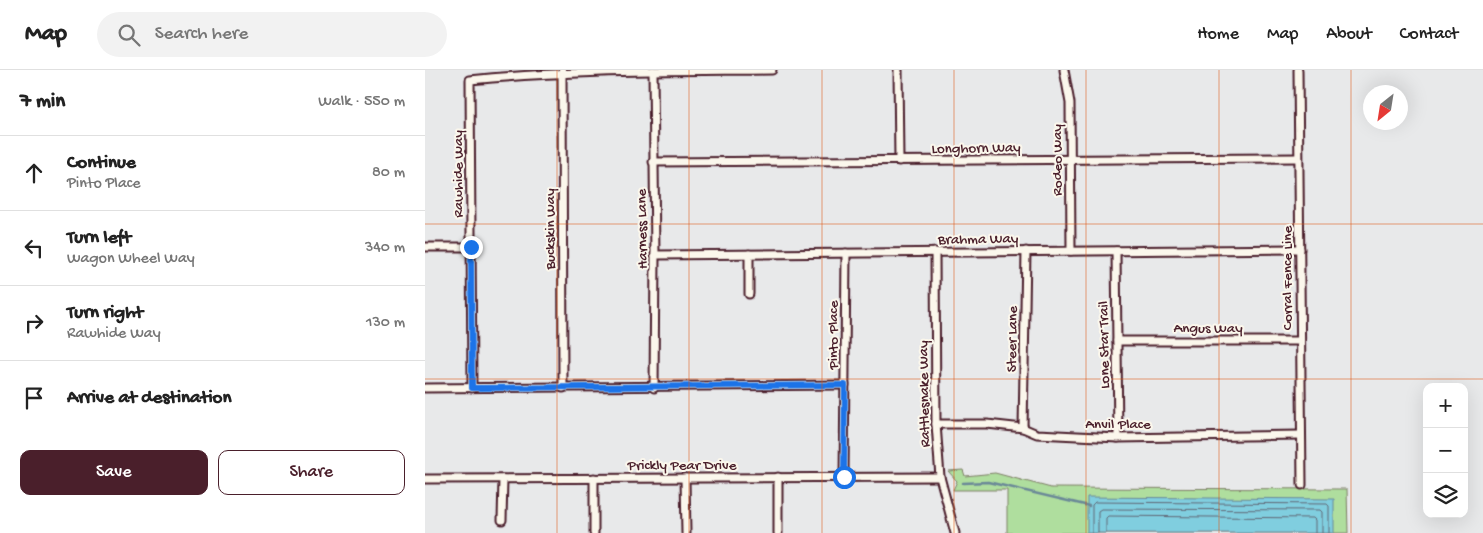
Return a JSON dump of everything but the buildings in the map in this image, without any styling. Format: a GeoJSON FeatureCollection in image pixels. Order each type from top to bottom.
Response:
{"type":"FeatureCollection","features":[{"type":"Feature","properties":{"kind":"street"},"geometry":{"type":"LineString","coordinates":[[563,71],[772,70]]}},
{"type":"Feature","properties":{"kind":"street"},"geometry":{"type":"LineString","coordinates":[[899,70],[899,161]]}},
{"type":"Feature","properties":{"kind":"street","name":"Rodeo Way"},"geometry":{"type":"LineString","coordinates":[[1065,70],[1070,103],[1071,250]]}},
{"type":"Feature","properties":{"kind":"street","name":"Corral Fence Line"},"geometry":{"type":"LineString","coordinates":[[1298,70],[1299,342],[1302,486]]}},
{"type":"Feature","properties":{"kind":"street","name":"Rawhide Way"},"geometry":{"type":"LineString","coordinates":[[472,388],[470,80],[513,73],[563,71]]}},
{"type":"Feature","properties":{"kind":"street","name":"Buckskin Way"},"geometry":{"type":"LineString","coordinates":[[563,71],[563,388]]}},
{"type":"Feature","properties":{"kind":"street","name":"Harness Lane"},"geometry":{"type":"LineString","coordinates":[[653,71],[654,388]]}},
{"type":"Feature","properties":{"kind":"street","name":"Longhorn Way"},"geometry":{"type":"LineString","coordinates":[[653,162],[1298,158]]}},
{"type":"Feature","properties":{"kind":"street"},"geometry":{"type":"LineString","coordinates":[[425,247],[471,247]]}},
{"type":"Feature","properties":{"kind":"street","name":"Brahma Way"},"geometry":{"type":"LineString","coordinates":[[655,255],[1300,249]]}},
{"type":"Feature","properties":{"kind":"street","name":"Steer Lane"},"geometry":{"type":"LineString","coordinates":[[1023,428],[1026,251]]}},
{"type":"Feature","properties":{"kind":"street","name":"Lone Star Trail"},"geometry":{"type":"LineString","coordinates":[[1116,251],[1118,438]]}},
{"type":"Feature","properties":{"kind":"street","name":"Rattlesnake Way"},"geometry":{"type":"LineString","coordinates":[[935,252],[936,424],[939,477],[955,533]]}},
{"type":"Feature","properties":{"kind":"street","name":"Pinto Place"},"geometry":{"type":"LineString","coordinates":[[844,477],[846,253]]}},
{"type":"Feature","properties":{"kind":"street"},"geometry":{"type":"LineString","coordinates":[[749,254],[749,294]]}},
{"type":"Feature","properties":{"kind":"street","name":"Angus Way"},"geometry":{"type":"LineString","coordinates":[[1117,341],[1299,342]]}},
{"type":"Feature","properties":{"kind":"street"},"geometry":{"type":"LineString","coordinates":[[425,388],[654,388],[845,385]]}},
{"type":"Feature","properties":{"kind":"street","name":"Anvil Place"},"geometry":{"type":"LineString","coordinates":[[936,424],[987,424],[1023,428],[1037,434],[1118,438],[1301,435]]}},
{"type":"Feature","properties":{"kind":"street"},"geometry":{"type":"LineString","coordinates":[[778,477],[778,533]]}},
{"type":"Feature","properties":{"kind":"street","name":"Prickly Pear Drive"},"geometry":{"type":"LineString","coordinates":[[425,479],[939,477]]}},
{"type":"Feature","properties":{"kind":"street"},"geometry":{"type":"LineString","coordinates":[[594,478],[594,533]]}},
{"type":"Feature","properties":{"kind":"street"},"geometry":{"type":"LineString","coordinates":[[685,478],[686,533]]}},
{"type":"Feature","properties":{"kind":"street"},"geometry":{"type":"LineString","coordinates":[[503,479],[503,520]]}},
{"type":"Feature","properties":{"kind":"green space"},"geometry":{"type":"Polygon","coordinates":[[[963,470],[965,476],[995,473],[1051,488],[1347,489],[1348,533],[1007,533],[1007,490],[953,490],[957,481],[948,471],[963,470]]]}},
{"type":"Feature","properties":{"kind":"water"},"geometry":{"type":"Polygon","coordinates":[[[1087,497],[1334,499],[1334,533],[1087,533],[1087,497]]]}},
{"type":"Feature","properties":{"kind":"waterway"},"geometry":{"type":"LineString","coordinates":[[963,483],[988,482],[1089,506]]}},
{"type":"Feature","properties":{"kind":"route"},"geometry":{"type":"LineString","coordinates":[[471,247],[472,388],[845,385],[844,477]]}}]}
